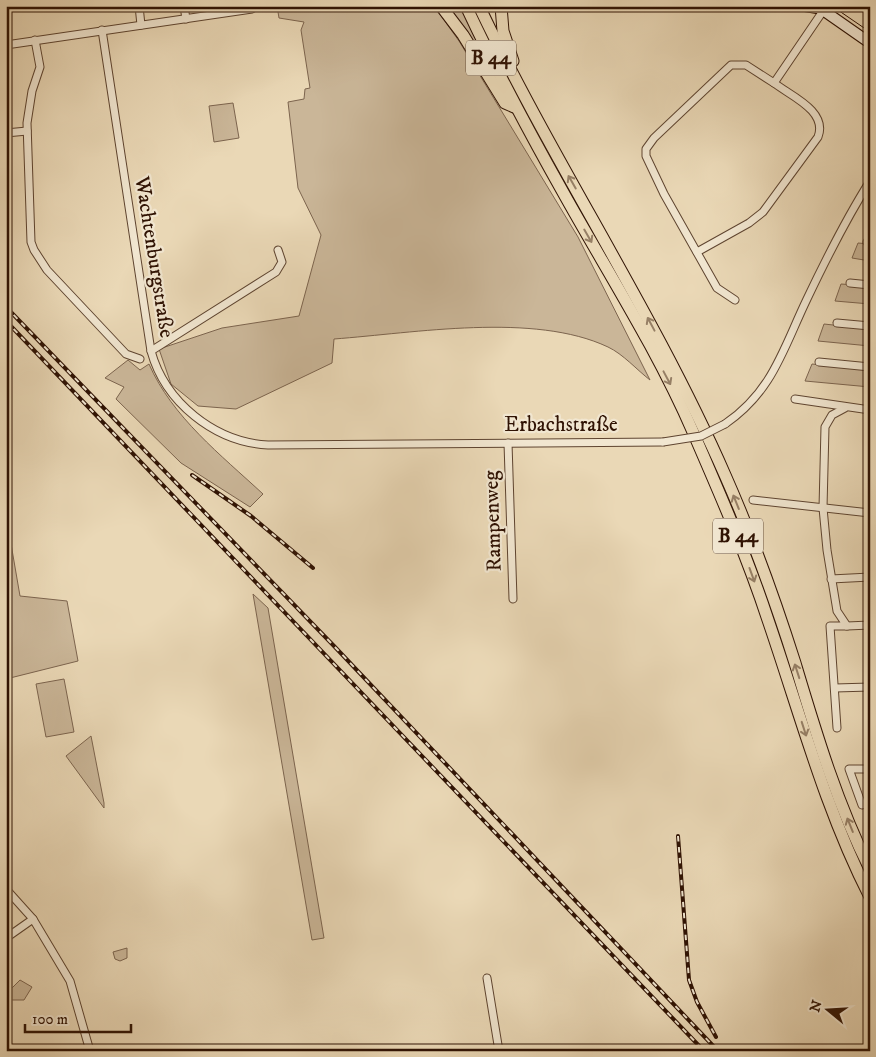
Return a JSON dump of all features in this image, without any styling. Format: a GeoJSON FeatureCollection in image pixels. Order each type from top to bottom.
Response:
{"type":"FeatureCollection","features":[{"type":"Feature","properties":{"kind":"highway"},"geometry":{"type":"LineString","coordinates":[[441,6],[466,39],[505,103],[517,108]]}},
{"type":"Feature","properties":{"kind":"highway","name":"B 44"},"geometry":{"type":"LineString","coordinates":[[466,6],[517,108],[640,328],[691,429],[755,582],[832,812],[852,861],[870,897]]}},
{"type":"Feature","properties":{"kind":"highway","name":"B 44"},"geometry":{"type":"LineString","coordinates":[[479,6],[524,96],[667,352],[707,434],[749,532],[842,805],[870,869]]}},
{"type":"Feature","properties":{"kind":"highway"},"geometry":{"type":"LineString","coordinates":[[501,6],[503,31],[524,96]]}},
{"type":"Feature","properties":{"kind":"main road"},"geometry":{"type":"LineString","coordinates":[[805,6],[819,8],[870,43]]}},
{"type":"Feature","properties":{"kind":"street"},"geometry":{"type":"LineString","coordinates":[[139,6],[141,25]]}},
{"type":"Feature","properties":{"kind":"street"},"geometry":{"type":"LineString","coordinates":[[184,6],[186,19]]}},
{"type":"Feature","properties":{"kind":"street"},"geometry":{"type":"LineString","coordinates":[[6,45],[186,19],[223,10],[252,9],[254,6]]}},
{"type":"Feature","properties":{"kind":"street"},"geometry":{"type":"LineString","coordinates":[[774,83],[819,8]]}},
{"type":"Feature","properties":{"kind":"street","name":"Wachtenburgstraße"},"geometry":{"type":"LineString","coordinates":[[102,30],[151,350],[276,272],[282,262],[278,250]]}},
{"type":"Feature","properties":{"kind":"street"},"geometry":{"type":"LineString","coordinates":[[35,40],[40,67],[28,112],[27,130],[29,225],[34,250],[47,270],[126,354],[140,359]]}},
{"type":"Feature","properties":{"kind":"street"},"geometry":{"type":"LineString","coordinates":[[697,252],[749,223],[763,212],[818,137],[820,124],[816,114],[774,83],[746,65],[738,63],[731,65],[648,145],[646,153],[647,160],[697,252],[717,288],[735,300]]}},
{"type":"Feature","properties":{"kind":"street"},"geometry":{"type":"LineString","coordinates":[[6,133],[27,130]]}},
{"type":"Feature","properties":{"kind":"street","name":"Erbachstraße"},"geometry":{"type":"LineString","coordinates":[[151,350],[160,375],[178,401],[212,428],[240,441],[268,445],[663,442],[701,436],[725,424],[750,404],[775,371],[813,288],[870,181]]}},
{"type":"Feature","properties":{"kind":"street"},"geometry":{"type":"LineString","coordinates":[[850,283],[870,285]]}},
{"type":"Feature","properties":{"kind":"street"},"geometry":{"type":"LineString","coordinates":[[837,323],[870,326]]}},
{"type":"Feature","properties":{"kind":"street"},"geometry":{"type":"LineString","coordinates":[[819,362],[870,367]]}},
{"type":"Feature","properties":{"kind":"street"},"geometry":{"type":"LineString","coordinates":[[795,399],[845,408],[870,410]]}},
{"type":"Feature","properties":{"kind":"street"},"geometry":{"type":"LineString","coordinates":[[845,408],[832,415],[825,427],[823,508],[831,579],[837,611],[848,626]]}},
{"type":"Feature","properties":{"kind":"street","name":"Rampenweg"},"geometry":{"type":"LineString","coordinates":[[508,443],[513,599]]}},
{"type":"Feature","properties":{"kind":"street"},"geometry":{"type":"LineString","coordinates":[[753,500],[870,513]]}},
{"type":"Feature","properties":{"kind":"street"},"geometry":{"type":"LineString","coordinates":[[831,579],[870,577]]}},
{"type":"Feature","properties":{"kind":"street"},"geometry":{"type":"LineString","coordinates":[[837,728],[836,688],[830,626],[870,625]]}},
{"type":"Feature","properties":{"kind":"street"},"geometry":{"type":"LineString","coordinates":[[836,688],[870,687]]}},
{"type":"Feature","properties":{"kind":"street"},"geometry":{"type":"LineString","coordinates":[[862,805],[849,769],[870,769]]}},
{"type":"Feature","properties":{"kind":"street"},"geometry":{"type":"LineString","coordinates":[[6,889],[33,919],[70,981],[90,1051]]}},
{"type":"Feature","properties":{"kind":"street"},"geometry":{"type":"LineString","coordinates":[[6,938],[33,919]]}},
{"type":"Feature","properties":{"kind":"street"},"geometry":{"type":"LineString","coordinates":[[487,978],[499,1051]]}},
{"type":"Feature","properties":{"kind":"shaded area"},"geometry":{"type":"Polygon","coordinates":[[[277,6],[434,6],[459,41],[578,237],[650,380],[614,350],[578,336],[545,330],[474,328],[334,339],[332,363],[236,409],[198,406],[171,384],[159,349],[222,328],[299,316],[321,235],[298,188],[288,102],[304,99],[305,89],[310,88],[301,30],[304,22],[279,18],[277,6]]]}},
{"type":"Feature","properties":{"kind":"shaded area"},"geometry":{"type":"Polygon","coordinates":[[[446,6],[462,6],[482,52],[480,53],[446,6]]]}},
{"type":"Feature","properties":{"kind":"shaded area"},"geometry":{"type":"Polygon","coordinates":[[[233,103],[239,138],[214,142],[209,106],[233,103]]]}},
{"type":"Feature","properties":{"kind":"shaded area"},"geometry":{"type":"Polygon","coordinates":[[[858,243],[870,244],[870,261],[852,258],[858,243]]]}},
{"type":"Feature","properties":{"kind":"shaded area"},"geometry":{"type":"Polygon","coordinates":[[[841,284],[870,286],[870,304],[835,301],[841,284]]]}},
{"type":"Feature","properties":{"kind":"shaded area"},"geometry":{"type":"Polygon","coordinates":[[[824,324],[870,329],[870,346],[818,341],[824,324]]]}},
{"type":"Feature","properties":{"kind":"shaded area"},"geometry":{"type":"Polygon","coordinates":[[[128,360],[140,370],[149,364],[159,383],[184,418],[215,450],[263,494],[250,507],[181,463],[116,399],[124,387],[105,378],[128,360]]]}},
{"type":"Feature","properties":{"kind":"shaded area"},"geometry":{"type":"Polygon","coordinates":[[[812,364],[870,370],[870,387],[805,381],[812,364]]]}},
{"type":"Feature","properties":{"kind":"shaded area"},"geometry":{"type":"Polygon","coordinates":[[[6,515],[20,596],[67,601],[78,661],[6,679],[6,515]]]}},
{"type":"Feature","properties":{"kind":"shaded area"},"geometry":{"type":"Polygon","coordinates":[[[253,594],[268,608],[324,938],[312,940],[253,594]]]}},
{"type":"Feature","properties":{"kind":"shaded area"},"geometry":{"type":"Polygon","coordinates":[[[64,679],[74,732],[46,737],[36,684],[64,679]]]}},
{"type":"Feature","properties":{"kind":"shaded area"},"geometry":{"type":"Polygon","coordinates":[[[91,736],[104,803],[104,808],[66,756],[91,736]]]}},
{"type":"Feature","properties":{"kind":"shaded area"},"geometry":{"type":"Polygon","coordinates":[[[127,948],[127,958],[120,961],[115,959],[113,952],[127,948]]]}},
{"type":"Feature","properties":{"kind":"shaded area"},"geometry":{"type":"Polygon","coordinates":[[[20,980],[32,987],[24,1000],[7,1000],[9,991],[20,980]]]}},
{"type":"Feature","properties":{"kind":"tram line"},"geometry":{"type":"LineString","coordinates":[[832,6],[870,32]]}},
{"type":"Feature","properties":{"kind":"railway"},"geometry":{"type":"LineString","coordinates":[[6,10],[17,6]]}},
{"type":"Feature","properties":{"kind":"railway"},"geometry":{"type":"LineString","coordinates":[[6,307],[334,646],[718,1051]]}},
{"type":"Feature","properties":{"kind":"railway"},"geometry":{"type":"LineString","coordinates":[[6,321],[704,1051]]}},
{"type":"Feature","properties":{"kind":"railway"},"geometry":{"type":"LineString","coordinates":[[192,475],[251,516],[313,568]]}},
{"type":"Feature","properties":{"kind":"railway"},"geometry":{"type":"LineString","coordinates":[[678,836],[689,980],[697,1002],[716,1037]]}}]}
